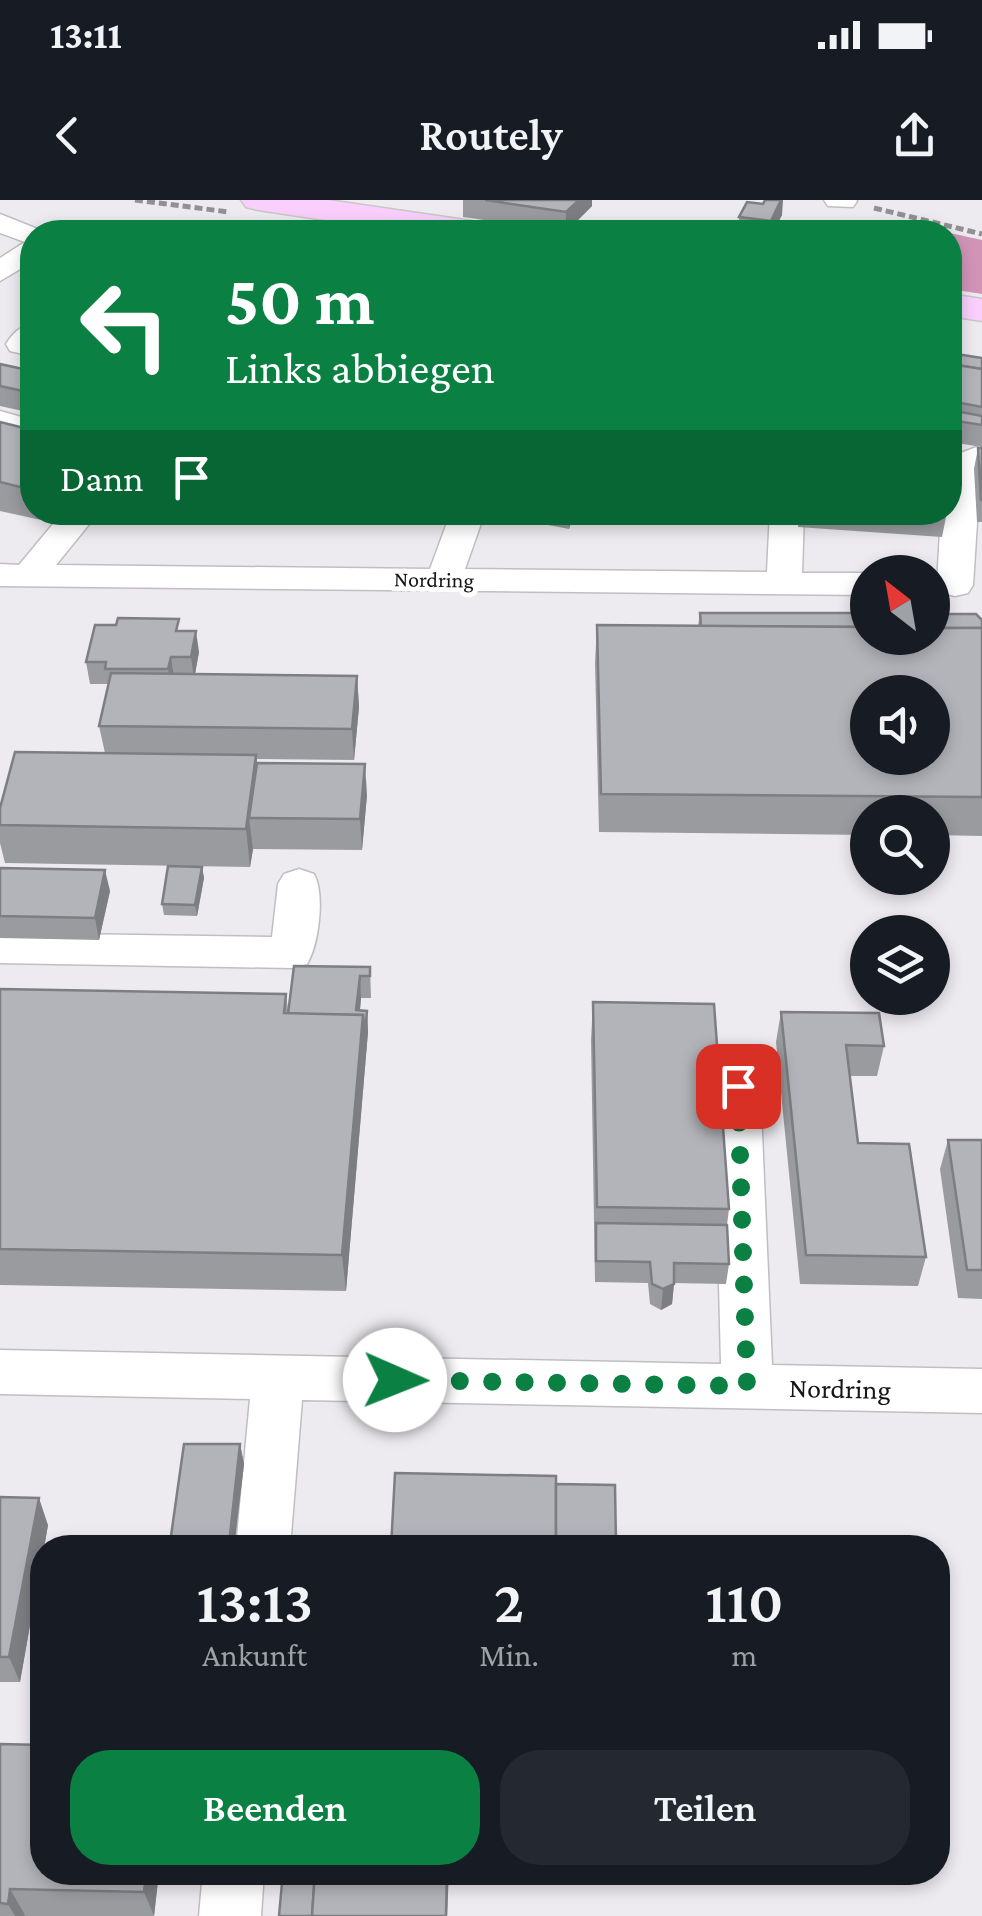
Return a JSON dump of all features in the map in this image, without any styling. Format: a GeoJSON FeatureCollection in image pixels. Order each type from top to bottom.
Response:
{"type":"FeatureCollection","features":[{"type":"Feature","properties":{"kind":"main road"},"geometry":{"type":"LineString","coordinates":[[258,200],[392,220]]}},
{"type":"Feature","properties":{"kind":"street"},"geometry":{"type":"LineString","coordinates":[[14,575],[68,525]]}},
{"type":"Feature","properties":{"kind":"street"},"geometry":{"type":"LineString","coordinates":[[444,580],[463,525]]}},
{"type":"Feature","properties":{"kind":"street"},"geometry":{"type":"LineString","coordinates":[[784,583],[786,525]]}},
{"type":"Feature","properties":{"kind":"street"},"geometry":{"type":"LineString","coordinates":[[956,585],[958,525]]}},
{"type":"Feature","properties":{"kind":"street","name":"Nordring"},"geometry":{"type":"LineString","coordinates":[[14,575],[850,584]]}},
{"type":"Feature","properties":{"kind":"street"},"geometry":{"type":"LineString","coordinates":[[0,948],[292,953],[299,884]]}},
{"type":"Feature","properties":{"kind":"street"},"geometry":{"type":"LineString","coordinates":[[738,1086],[747,1386]]}},
{"type":"Feature","properties":{"kind":"street","name":"Nordring"},"geometry":{"type":"LineString","coordinates":[[0,1372],[982,1391]]}},
{"type":"Feature","properties":{"kind":"street"},"geometry":{"type":"LineString","coordinates":[[264,1535],[278,1377]]}},
{"type":"Feature","properties":{"kind":"street"},"geometry":{"type":"LineString","coordinates":[[230,1916],[233,1885]]}},
{"type":"Feature","properties":{"kind":"path"},"geometry":{"type":"LineString","coordinates":[[841,201],[922,220]]}},
{"type":"Feature","properties":{"kind":"shaded area"},"geometry":{"type":"Polygon","coordinates":[[[962,236],[982,240],[982,294],[962,291],[962,236]]]}},
{"type":"Feature","properties":{"kind":"building"},"geometry":{"type":"Polygon","coordinates":[[[485,200],[579,200],[566,212],[485,200]]]}},
{"type":"Feature","properties":{"kind":"building"},"geometry":{"type":"Polygon","coordinates":[[[765,200],[781,200],[771,220],[739,217],[747,202],[763,204],[765,200]]]}},
{"type":"Feature","properties":{"kind":"building"},"geometry":{"type":"Polygon","coordinates":[[[962,355],[982,358],[982,369],[962,366],[962,355]]]}},
{"type":"Feature","properties":{"kind":"building"},"geometry":{"type":"Polygon","coordinates":[[[0,364],[20,368],[20,390],[0,386],[0,364]]]}},
{"type":"Feature","properties":{"kind":"building"},"geometry":{"type":"Polygon","coordinates":[[[962,366],[982,369],[982,407],[962,403],[962,366]]]}},
{"type":"Feature","properties":{"kind":"building"},"geometry":{"type":"Polygon","coordinates":[[[962,412],[982,416],[982,425],[962,422],[962,412]]]}},
{"type":"Feature","properties":{"kind":"building"},"geometry":{"type":"Polygon","coordinates":[[[0,422],[20,427],[20,487],[0,482],[0,422]]]}},
{"type":"Feature","properties":{"kind":"building"},"geometry":{"type":"Polygon","coordinates":[[[978,448],[982,448],[981,501],[978,448]]]}},
{"type":"Feature","properties":{"kind":"building"},"geometry":{"type":"Polygon","coordinates":[[[700,613],[850,613],[850,627],[701,626],[700,613]]]}},
{"type":"Feature","properties":{"kind":"building"},"geometry":{"type":"Polygon","coordinates":[[[950,614],[976,614],[982,620],[982,628],[950,628],[950,614]]]}},
{"type":"Feature","properties":{"kind":"building"},"geometry":{"type":"Polygon","coordinates":[[[118,618],[179,619],[176,631],[196,631],[191,657],[171,657],[168,669],[105,669],[106,662],[86,662],[95,625],[116,625],[118,618]]]}},
{"type":"Feature","properties":{"kind":"building"},"geometry":{"type":"Polygon","coordinates":[[[597,625],[850,627],[850,655],[950,655],[950,628],[982,628],[982,797],[601,794],[597,625]]]}},
{"type":"Feature","properties":{"kind":"building"},"geometry":{"type":"Polygon","coordinates":[[[111,673],[357,676],[352,729],[99,726],[111,673]]]}},
{"type":"Feature","properties":{"kind":"building"},"geometry":{"type":"Polygon","coordinates":[[[15,752],[256,755],[246,829],[0,825],[0,808],[15,752]]]}},
{"type":"Feature","properties":{"kind":"building"},"geometry":{"type":"Polygon","coordinates":[[[257,763],[365,764],[360,819],[249,818],[257,763]]]}},
{"type":"Feature","properties":{"kind":"building"},"geometry":{"type":"Polygon","coordinates":[[[168,866],[202,867],[195,905],[162,904],[168,866]]]}},
{"type":"Feature","properties":{"kind":"building"},"geometry":{"type":"Polygon","coordinates":[[[0,868],[105,870],[95,918],[0,916],[0,868]]]}},
{"type":"Feature","properties":{"kind":"building"},"geometry":{"type":"Polygon","coordinates":[[[294,966],[370,967],[370,976],[360,976],[356,1010],[367,1011],[365,1031],[363,1015],[288,1014],[294,966]]]}},
{"type":"Feature","properties":{"kind":"building"},"geometry":{"type":"Polygon","coordinates":[[[0,989],[286,994],[284,1013],[363,1015],[342,1255],[0,1249],[0,989]]]}},
{"type":"Feature","properties":{"kind":"building"},"geometry":{"type":"Polygon","coordinates":[[[593,1002],[714,1004],[729,1209],[597,1207],[593,1002]]]}},
{"type":"Feature","properties":{"kind":"building"},"geometry":{"type":"Polygon","coordinates":[[[781,1012],[879,1015],[884,1046],[846,1045],[858,1143],[909,1144],[926,1257],[806,1255],[781,1012]]]}},
{"type":"Feature","properties":{"kind":"building"},"geometry":{"type":"Polygon","coordinates":[[[948,1140],[982,1140],[982,1270],[967,1270],[948,1140]]]}},
{"type":"Feature","properties":{"kind":"building"},"geometry":{"type":"Polygon","coordinates":[[[596,1223],[727,1225],[729,1264],[674,1263],[674,1284],[663,1289],[652,1284],[650,1262],[596,1261],[596,1223]]]}},
{"type":"Feature","properties":{"kind":"building"},"geometry":{"type":"Polygon","coordinates":[[[184,1444],[240,1444],[230,1535],[171,1535],[184,1444]]]}},
{"type":"Feature","properties":{"kind":"building"},"geometry":{"type":"Polygon","coordinates":[[[395,1473],[556,1476],[556,1535],[392,1535],[395,1473]]]}},
{"type":"Feature","properties":{"kind":"building"},"geometry":{"type":"Polygon","coordinates":[[[556,1484],[615,1485],[616,1535],[556,1535],[556,1484]]]}},
{"type":"Feature","properties":{"kind":"building"},"geometry":{"type":"Polygon","coordinates":[[[0,1497],[39,1498],[9,1657],[0,1657],[0,1497]]]}},
{"type":"Feature","properties":{"kind":"building"},"geometry":{"type":"Polygon","coordinates":[[[0,1744],[30,1745],[30,1885],[145,1885],[144,1892],[10,1889],[8,1904],[0,1903],[0,1744]]]}},
{"type":"Feature","properties":{"kind":"building"},"geometry":{"type":"Polygon","coordinates":[[[282,1885],[314,1885],[312,1916],[279,1916],[282,1885]]]}},
{"type":"Feature","properties":{"kind":"building"},"geometry":{"type":"Polygon","coordinates":[[[314,1885],[447,1885],[446,1916],[312,1916],[314,1885]]]}},
{"type":"Feature","properties":{"kind":"route"},"geometry":{"type":"LineString","coordinates":[[395,1380],[747,1386],[738,1086]]}}]}
